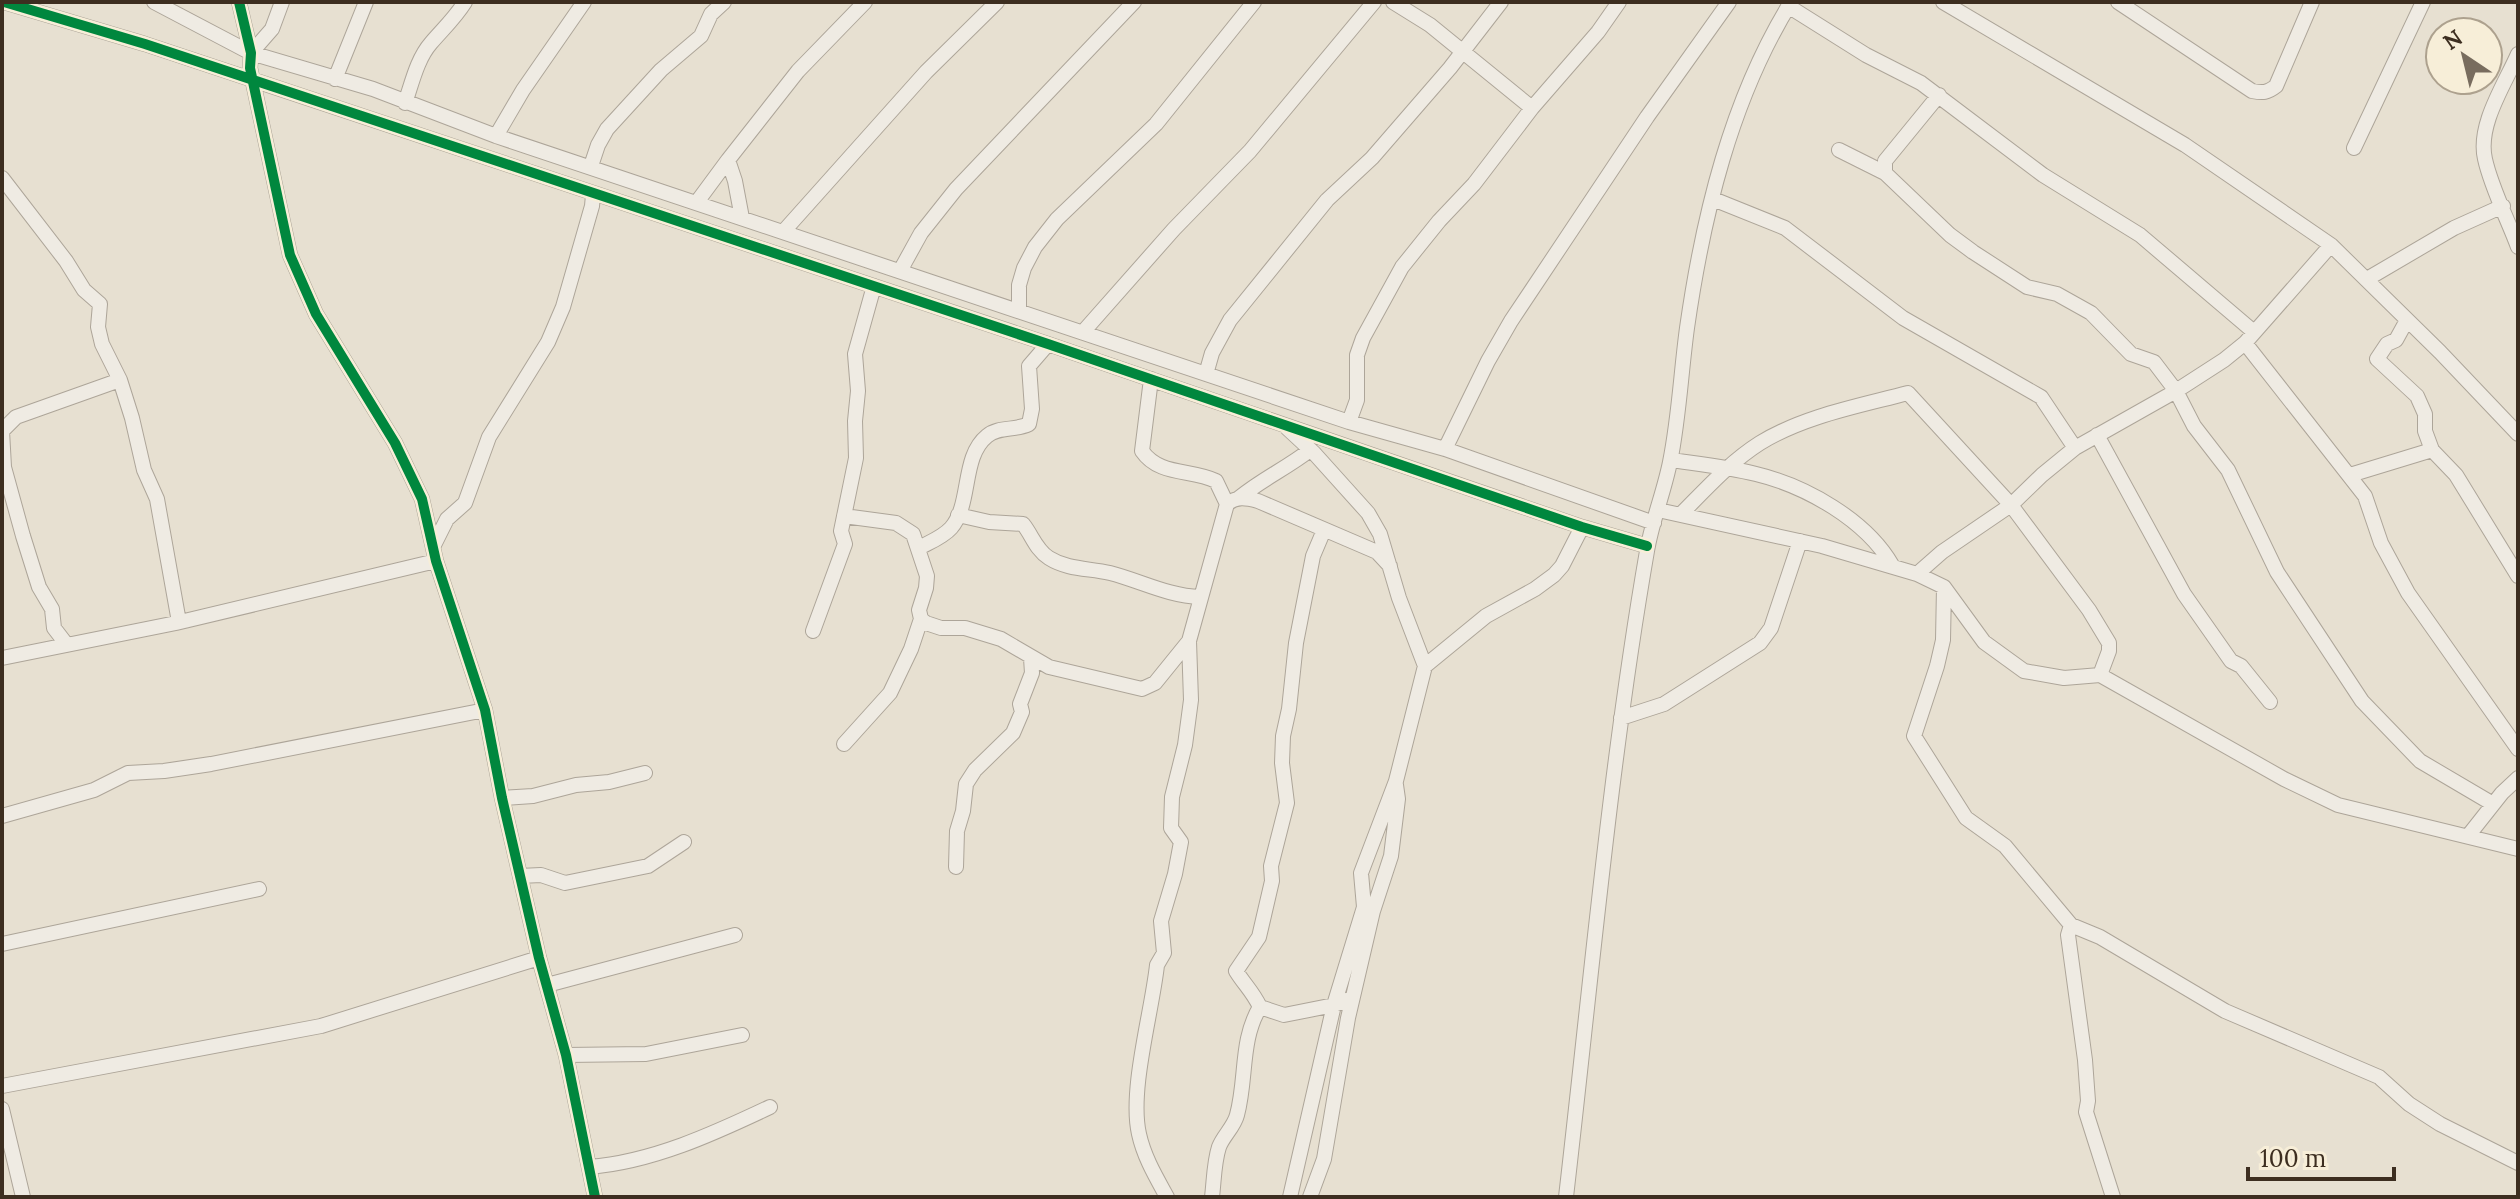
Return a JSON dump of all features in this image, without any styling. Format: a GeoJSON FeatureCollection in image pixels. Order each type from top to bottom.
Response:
{"type":"FeatureCollection","features":[{"type":"Feature","properties":{"kind":"street"},"geometry":{"type":"LineString","coordinates":[[4,2],[145,44],[1048,344],[1582,527],[1647,546]]}},
{"type":"Feature","properties":{"kind":"street"},"geometry":{"type":"LineString","coordinates":[[154,2],[251,53],[373,89],[496,136],[1349,422],[1656,516],[1681,514],[1892,565],[1944,587],[1984,642],[2024,671],[2064,678],[2100,675],[2284,779],[2338,805],[2518,849]]}},
{"type":"Feature","properties":{"kind":"street"},"geometry":{"type":"LineString","coordinates":[[239,2],[290,255],[316,314],[395,443],[422,499],[434,554],[485,710],[539,958],[566,1055],[595,1197]]}},
{"type":"Feature","properties":{"kind":"street"},"geometry":{"type":"LineString","coordinates":[[251,53],[272,29],[282,2]]}},
{"type":"Feature","properties":{"kind":"street"},"geometry":{"type":"LineString","coordinates":[[335,79],[366,2]]}},
{"type":"Feature","properties":{"kind":"street"},"geometry":{"type":"LineString","coordinates":[[405,103],[420,59],[465,2]]}},
{"type":"Feature","properties":{"kind":"street"},"geometry":{"type":"LineString","coordinates":[[496,136],[523,90],[584,2]]}},
{"type":"Feature","properties":{"kind":"street"},"geometry":{"type":"LineString","coordinates":[[591,166],[607,129],[661,70],[701,36],[711,14],[724,2]]}},
{"type":"Feature","properties":{"kind":"street"},"geometry":{"type":"LineString","coordinates":[[697,202],[798,71],[865,2]]}},
{"type":"Feature","properties":{"kind":"street"},"geometry":{"type":"LineString","coordinates":[[783,232],[926,72],[997,2]]}},
{"type":"Feature","properties":{"kind":"street"},"geometry":{"type":"LineString","coordinates":[[900,271],[921,233],[956,189],[1134,2]]}},
{"type":"Feature","properties":{"kind":"street"},"geometry":{"type":"LineString","coordinates":[[1019,311],[1019,285],[1035,247],[1057,219],[1156,124],[1254,2]]}},
{"type":"Feature","properties":{"kind":"street"},"geometry":{"type":"LineString","coordinates":[[1083,332],[1174,229],[1250,151],[1374,2]]}},
{"type":"Feature","properties":{"kind":"street"},"geometry":{"type":"LineString","coordinates":[[1393,2],[1430,25],[1532,108]]}},
{"type":"Feature","properties":{"kind":"street"},"geometry":{"type":"LineString","coordinates":[[1206,374],[1212,353],[1230,320],[1327,200],[1372,158],[1464,52],[1501,2]]}},
{"type":"Feature","properties":{"kind":"street"},"geometry":{"type":"LineString","coordinates":[[1349,422],[1357,400],[1357,355],[1402,267],[1474,184],[1619,2]]}},
{"type":"Feature","properties":{"kind":"street"},"geometry":{"type":"LineString","coordinates":[[1445,449],[1511,321],[1655,106],[1729,2]]}},
{"type":"Feature","properties":{"kind":"street"},"geometry":{"type":"LineString","coordinates":[[1943,2],[2185,145],[2331,245],[2517,431]]}},
{"type":"Feature","properties":{"kind":"street"},"geometry":{"type":"LineString","coordinates":[[2118,2],[2252,91],[2260,93],[2276,86],[2312,2]]}},
{"type":"Feature","properties":{"kind":"street"},"geometry":{"type":"LineString","coordinates":[[2354,148],[2423,2]]}},
{"type":"Feature","properties":{"kind":"street"},"geometry":{"type":"LineString","coordinates":[[1566,1197],[1621,718],[1647,546],[1671,460],[1688,325],[1713,199],[1733,125],[1767,44],[1790,4],[1866,55],[1939,95],[2043,175],[2140,235],[2250,338],[2365,496],[2381,543],[2408,593],[2518,749]]}},
{"type":"Feature","properties":{"kind":"street"},"geometry":{"type":"LineString","coordinates":[[2518,54],[2491,116],[2485,135],[2484,158],[2518,247]]}},
{"type":"Feature","properties":{"kind":"street"},"geometry":{"type":"LineString","coordinates":[[1885,173],[1885,161],[1939,95]]}},
{"type":"Feature","properties":{"kind":"street"},"geometry":{"type":"LineString","coordinates":[[1839,150],[1885,173],[1950,235],[1973,252],[2027,287],[2057,294],[2091,313],[2131,354],[2154,362],[2176,391],[2194,426],[2228,470],[2290,594],[2362,701],[2420,761],[2493,804]]}},
{"type":"Feature","properties":{"kind":"street"},"geometry":{"type":"LineString","coordinates":[[728,160],[742,218]]}},
{"type":"Feature","properties":{"kind":"street"},"geometry":{"type":"LineString","coordinates":[[2,178],[66,261],[84,290],[100,304],[98,327],[102,344],[120,380],[144,470],[157,499],[179,622]]}},
{"type":"Feature","properties":{"kind":"street"},"geometry":{"type":"LineString","coordinates":[[434,554],[447,519],[465,503],[489,437],[548,342],[563,307],[593,195]]}},
{"type":"Feature","properties":{"kind":"street"},"geometry":{"type":"LineString","coordinates":[[1713,199],[1785,228],[1903,318],[2041,397],[2075,448]]}},
{"type":"Feature","properties":{"kind":"street"},"geometry":{"type":"LineString","coordinates":[[2367,279],[2454,228],[2503,206]]}},
{"type":"Feature","properties":{"kind":"street"},"geometry":{"type":"LineString","coordinates":[[1917,574],[1942,552],[2011,505],[2075,448],[2176,391],[2250,338],[2331,245]]}},
{"type":"Feature","properties":{"kind":"street"},"geometry":{"type":"LineString","coordinates":[[813,631],[845,544],[841,531],[856,458],[858,391],[855,354],[874,286]]}},
{"type":"Feature","properties":{"kind":"street"},"geometry":{"type":"LineString","coordinates":[[2407,320],[2396,340],[2387,344],[2377,359],[2417,396],[2425,414],[2425,431],[2432,450],[2456,475],[2518,576]]}},
{"type":"Feature","properties":{"kind":"street"},"geometry":{"type":"LineString","coordinates":[[919,548],[949,530],[958,515],[980,444],[985,437],[999,430],[1017,429],[1029,424],[1032,409],[1029,366],[1048,344]]}},
{"type":"Feature","properties":{"kind":"street"},"geometry":{"type":"LineString","coordinates":[[1151,379],[1142,451],[1163,468],[1195,472],[1216,481],[1233,501],[1258,501],[1377,552],[1390,566]]}},
{"type":"Feature","properties":{"kind":"street"},"geometry":{"type":"LineString","coordinates":[[67,645],[54,628],[52,609],[39,587],[23,536],[4,467],[2,430],[16,417],[120,380]]}},
{"type":"Feature","properties":{"kind":"street"},"geometry":{"type":"LineString","coordinates":[[1681,514],[1726,469],[1779,433],[1850,408],[1908,393],[2011,505],[2107,637],[2109,651],[2100,675]]}},
{"type":"Feature","properties":{"kind":"street"},"geometry":{"type":"LineString","coordinates":[[1284,425],[1368,513],[1380,534],[1399,598],[1425,666],[1396,781],[1361,873],[1364,907],[1334,1005],[1290,1197]]}},
{"type":"Feature","properties":{"kind":"street"},"geometry":{"type":"LineString","coordinates":[[2097,435],[2184,594],[2231,661],[2241,666],[2270,702]]}},
{"type":"Feature","properties":{"kind":"street"},"geometry":{"type":"LineString","coordinates":[[1167,1197],[1146,1159],[1138,1131],[1138,1098],[1157,965],[1164,953],[1161,921],[1181,842],[1171,828],[1172,797],[1185,745],[1191,700],[1189,641],[1200,597],[1233,501],[1310,450]]}},
{"type":"Feature","properties":{"kind":"street"},"geometry":{"type":"LineString","coordinates":[[2350,475],[2432,450]]}},
{"type":"Feature","properties":{"kind":"street"},"geometry":{"type":"LineString","coordinates":[[1671,460],[1758,475],[1789,485],[1863,529],[1882,547],[1892,565]]}},
{"type":"Feature","properties":{"kind":"street"},"geometry":{"type":"LineString","coordinates":[[958,515],[989,522],[1023,524],[1040,550],[1067,566],[1111,573],[1177,594],[1200,597]]}},
{"type":"Feature","properties":{"kind":"street"},"geometry":{"type":"LineString","coordinates":[[844,516],[896,523],[913,534],[927,576],[919,610],[921,619],[890,693],[844,744]]}},
{"type":"Feature","properties":{"kind":"street"},"geometry":{"type":"LineString","coordinates":[[1425,666],[1486,616],[1554,575],[1582,527]]}},
{"type":"Feature","properties":{"kind":"street"},"geometry":{"type":"LineString","coordinates":[[1324,530],[1313,556],[1296,643],[1283,736],[1282,763],[1287,803],[1271,866],[1272,881],[1259,937],[1236,971],[1242,984],[1252,989],[1260,1007],[1284,1015],[1334,1005],[1352,998]]}},
{"type":"Feature","properties":{"kind":"street"},"geometry":{"type":"LineString","coordinates":[[1621,718],[1664,704],[1760,643],[1771,628],[1800,541]]}},
{"type":"Feature","properties":{"kind":"street"},"geometry":{"type":"LineString","coordinates":[[2,658],[179,622],[434,554]]}},
{"type":"Feature","properties":{"kind":"street"},"geometry":{"type":"LineString","coordinates":[[1944,587],[1943,640],[1914,736],[1966,818],[2005,846],[2071,925],[2100,937],[2225,1011],[2379,1077],[2409,1104],[2440,1124],[2518,1163]]}},
{"type":"Feature","properties":{"kind":"street"},"geometry":{"type":"LineString","coordinates":[[921,619],[941,628],[965,628],[1001,639],[1049,667],[1142,689],[1155,683],[1189,641]]}},
{"type":"Feature","properties":{"kind":"street"},"geometry":{"type":"LineString","coordinates":[[956,867],[957,831],[966,784],[975,770],[1013,733],[1032,673],[1031,658]]}},
{"type":"Feature","properties":{"kind":"street"},"geometry":{"type":"LineString","coordinates":[[2,816],[94,790],[128,773],[211,764],[485,710]]}},
{"type":"Feature","properties":{"kind":"street"},"geometry":{"type":"LineString","coordinates":[[502,798],[533,796],[645,773]]}},
{"type":"Feature","properties":{"kind":"street"},"geometry":{"type":"LineString","coordinates":[[2468,836],[2518,778]]}},
{"type":"Feature","properties":{"kind":"street"},"geometry":{"type":"LineString","coordinates":[[1310,1197],[1324,1159],[1352,998],[1373,911],[1391,856],[1398,799],[1396,781]]}},
{"type":"Feature","properties":{"kind":"street"},"geometry":{"type":"LineString","coordinates":[[520,876],[541,875],[565,883],[648,866],[684,842]]}},
{"type":"Feature","properties":{"kind":"street"},"geometry":{"type":"LineString","coordinates":[[2,944],[259,889]]}},
{"type":"Feature","properties":{"kind":"street"},"geometry":{"type":"LineString","coordinates":[[2071,925],[2068,935],[2085,1060],[2086,1112],[2113,1197]]}},
{"type":"Feature","properties":{"kind":"street"},"geometry":{"type":"LineString","coordinates":[[547,985],[735,935]]}},
{"type":"Feature","properties":{"kind":"street"},"geometry":{"type":"LineString","coordinates":[[2,1086],[321,1026],[539,958]]}},
{"type":"Feature","properties":{"kind":"street"},"geometry":{"type":"LineString","coordinates":[[1212,1197],[1219,1147],[1236,1119],[1244,1080],[1245,1043],[1251,1021],[1260,1007]]}},
{"type":"Feature","properties":{"kind":"street"},"geometry":{"type":"LineString","coordinates":[[566,1055],[646,1054],[742,1035]]}},
{"type":"Feature","properties":{"kind":"street"},"geometry":{"type":"LineString","coordinates":[[589,1167],[608,1165],[682,1145],[770,1107]]}},
{"type":"Feature","properties":{"kind":"street"},"geometry":{"type":"LineString","coordinates":[[2,1109],[23,1197]]}},
{"type":"Feature","properties":{"kind":"cycle path"},"geometry":{"type":"LineString","coordinates":[[4,2],[145,44],[1048,344],[1582,527],[1647,546]]}},
{"type":"Feature","properties":{"kind":"cycle path"},"geometry":{"type":"LineString","coordinates":[[239,2],[290,255],[316,314],[395,443],[422,499],[436,561],[485,710],[539,958],[566,1055],[595,1197]]}}]}
